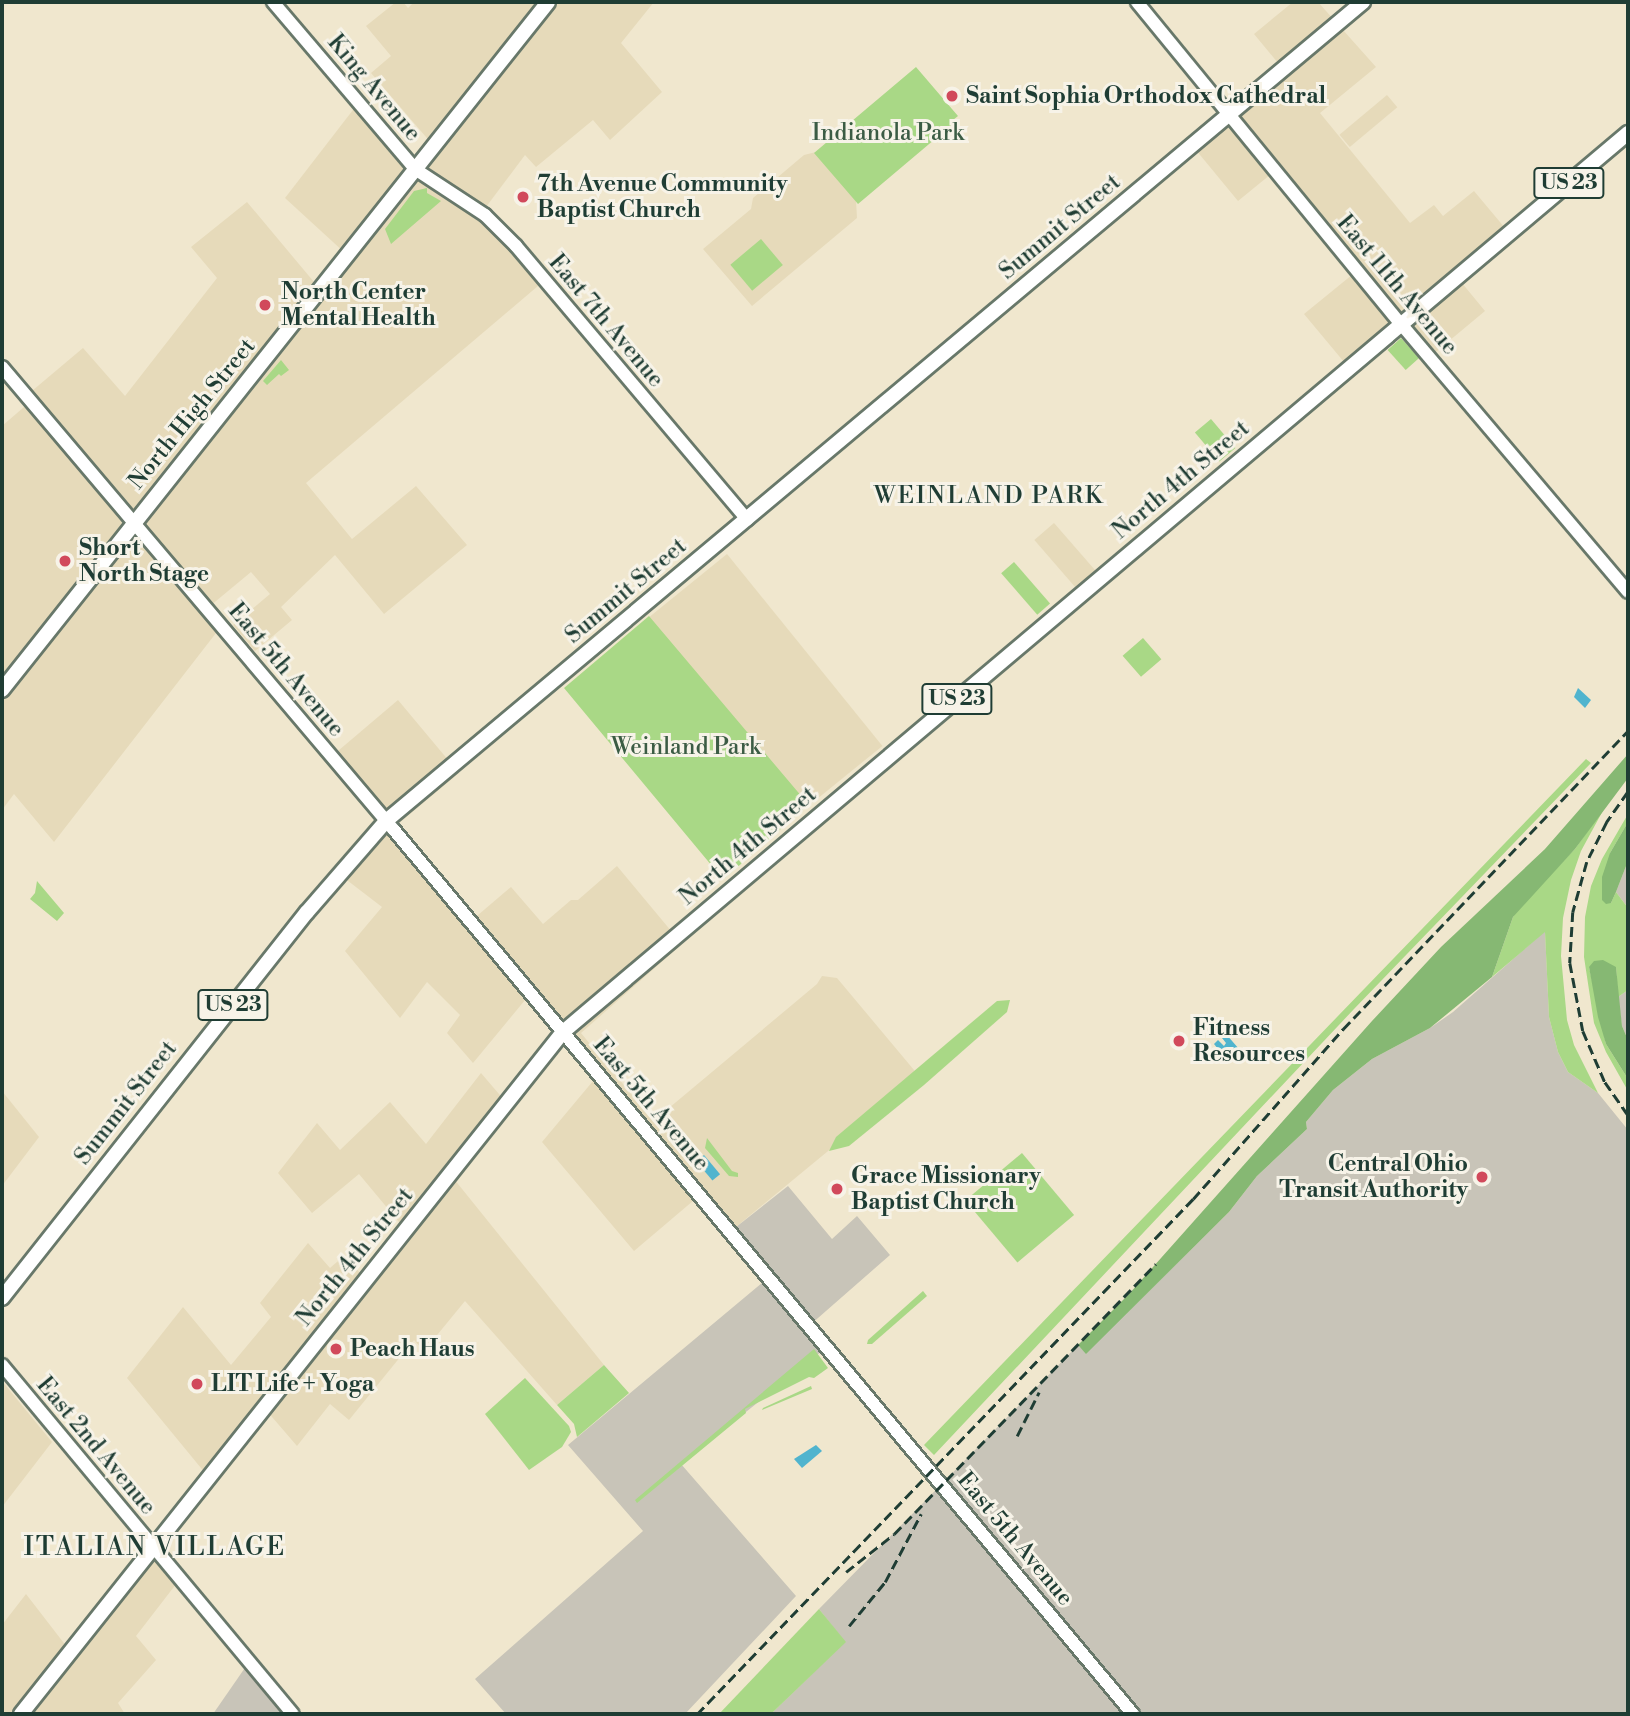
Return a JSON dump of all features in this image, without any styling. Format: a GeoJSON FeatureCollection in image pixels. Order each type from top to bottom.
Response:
{"type":"FeatureCollection","features":[{"type":"Feature","properties":{"kind":"main road","name":"North High Street"},"geometry":{"type":"LineString","coordinates":[[2,690],[548,2]]}},
{"type":"Feature","properties":{"kind":"main road","name":"Summit Street"},"geometry":{"type":"LineString","coordinates":[[2,1298],[307,912],[386,821],[1363,2]]}},
{"type":"Feature","properties":{"kind":"main road","name":"North 4th Street"},"geometry":{"type":"LineString","coordinates":[[21,1714],[563,1032],[1628,133]]}},
{"type":"Feature","properties":{"kind":"street","name":"King Avenue"},"geometry":{"type":"LineString","coordinates":[[273,2],[415,169]]}},
{"type":"Feature","properties":{"kind":"street","name":"East 11th Avenue"},"geometry":{"type":"LineString","coordinates":[[1137,2],[1401,324],[1628,592]]}},
{"type":"Feature","properties":{"kind":"street","name":"East 7th Avenue"},"geometry":{"type":"LineString","coordinates":[[415,169],[485,215],[516,246],[747,519]]}},
{"type":"Feature","properties":{"kind":"street","name":"East 5th Avenue"},"geometry":{"type":"LineString","coordinates":[[2,368],[386,821],[1133,1714]]}},
{"type":"Feature","properties":{"kind":"street","name":"East 2nd Avenue"},"geometry":{"type":"LineString","coordinates":[[2,1365],[293,1714]]}},
{"type":"Feature","properties":{"kind":"shaded area"},"geometry":{"type":"Polygon","coordinates":[[[396,2],[403,2],[408,8],[414,2],[654,2],[621,43],[662,92],[610,140],[593,120],[536,167],[525,155],[483,211],[545,280],[306,483],[352,539],[416,486],[467,545],[384,614],[335,555],[281,607],[292,620],[255,651],[233,625],[270,594],[251,572],[210,606],[223,624],[54,842],[14,794],[2,810],[2,426],[31,401],[26,396],[83,348],[125,396],[217,278],[191,247],[247,202],[319,288],[432,144],[371,73],[391,56],[366,26],[396,2]]]}},
{"type":"Feature","properties":{"kind":"shaded area"},"geometry":{"type":"Polygon","coordinates":[[[1293,2],[1318,2],[1376,67],[1320,113],[1410,223],[1434,205],[1443,216],[1474,191],[1510,234],[1457,277],[1485,311],[1431,356],[1404,323],[1349,368],[1304,314],[1358,270],[1276,170],[1238,201],[1191,144],[1283,69],[1254,34],[1293,2]]]}},
{"type":"Feature","properties":{"kind":"shaded area"},"geometry":{"type":"Polygon","coordinates":[[[1387,95],[1397,107],[1350,147],[1340,135],[1387,95]]]}},
{"type":"Feature","properties":{"kind":"shaded area"},"geometry":{"type":"Polygon","coordinates":[[[356,106],[411,170],[345,253],[285,198],[356,106]]]}},
{"type":"Feature","properties":{"kind":"shaded area"},"geometry":{"type":"Polygon","coordinates":[[[816,152],[856,201],[857,218],[752,306],[703,249],[751,209],[753,198],[804,155],[816,152]]]}},
{"type":"Feature","properties":{"kind":"shaded area"},"geometry":{"type":"Polygon","coordinates":[[[1054,523],[1101,577],[1082,594],[1034,540],[1054,523]]]}},
{"type":"Feature","properties":{"kind":"shaded area"},"geometry":{"type":"Polygon","coordinates":[[[727,554],[882,746],[805,809],[649,617],[727,554]]]}},
{"type":"Feature","properties":{"kind":"shaded area"},"geometry":{"type":"Polygon","coordinates":[[[398,700],[459,773],[392,829],[471,921],[511,887],[543,924],[571,900],[578,900],[617,866],[682,944],[581,1033],[651,1118],[657,1118],[817,984],[822,976],[837,978],[919,1076],[731,1231],[700,1195],[634,1251],[542,1142],[598,1075],[530,994],[473,1063],[447,1033],[460,1015],[427,982],[400,1018],[345,951],[382,907],[339,874],[385,819],[332,756],[398,700]]]}},
{"type":"Feature","properties":{"kind":"shaded area"},"geometry":{"type":"Polygon","coordinates":[[[1628,861],[1628,908],[1616,892],[1628,861]]]}},
{"type":"Feature","properties":{"kind":"shaded area"},"geometry":{"type":"Polygon","coordinates":[[[1545,931],[1549,1017],[1558,1052],[1568,1072],[1598,1093],[1628,1130],[1628,1714],[771,1714],[845,1642],[819,1609],[1078,1345],[1086,1353],[1229,1212],[1257,1176],[1307,1129],[1306,1122],[1333,1090],[1372,1059],[1430,1028],[1453,1012],[1545,931]]]}},
{"type":"Feature","properties":{"kind":"shaded area"},"geometry":{"type":"Polygon","coordinates":[[[1628,990],[1628,1040],[1622,1026],[1618,997],[1628,990]]]}},
{"type":"Feature","properties":{"kind":"shaded area"},"geometry":{"type":"Polygon","coordinates":[[[481,1073],[505,1101],[450,1174],[604,1365],[557,1405],[465,1301],[424,1351],[414,1340],[349,1420],[330,1404],[297,1446],[266,1410],[210,1479],[127,1378],[183,1307],[231,1365],[271,1317],[260,1303],[308,1243],[330,1268],[345,1255],[365,1279],[404,1228],[359,1174],[312,1213],[278,1173],[317,1123],[340,1150],[390,1102],[426,1144],[481,1073]]]}},
{"type":"Feature","properties":{"kind":"shaded area"},"geometry":{"type":"Polygon","coordinates":[[[2,1091],[39,1137],[2,1186],[2,1091]]]}},
{"type":"Feature","properties":{"kind":"shaded area"},"geometry":{"type":"Polygon","coordinates":[[[788,1186],[832,1239],[857,1216],[890,1255],[810,1325],[827,1347],[681,1464],[796,1596],[685,1714],[506,1714],[475,1679],[643,1531],[568,1445],[769,1277],[731,1231],[788,1186]]]}},
{"type":"Feature","properties":{"kind":"shaded area"},"geometry":{"type":"Polygon","coordinates":[[[2,1381],[52,1442],[2,1507],[2,1381]]]}},
{"type":"Feature","properties":{"kind":"shaded area"},"geometry":{"type":"Polygon","coordinates":[[[153,1548],[180,1579],[136,1636],[156,1660],[118,1703],[125,1714],[2,1714],[2,1625],[26,1594],[70,1651],[153,1548]]]}},
{"type":"Feature","properties":{"kind":"shaded area"},"geometry":{"type":"Polygon","coordinates":[[[249,1662],[294,1714],[213,1714],[249,1662]]]}},
{"type":"Feature","properties":{"kind":"green space","name":"Indianola Park"},"geometry":{"type":"Polygon","coordinates":[[[916,67],[958,116],[953,120],[954,123],[858,204],[814,153],[916,67]]]}},
{"type":"Feature","properties":{"kind":"green space"},"geometry":{"type":"Polygon","coordinates":[[[427,188],[427,193],[441,201],[391,244],[385,229],[414,191],[427,188]]]}},
{"type":"Feature","properties":{"kind":"green space"},"geometry":{"type":"Polygon","coordinates":[[[761,239],[783,265],[752,291],[730,265],[761,239]]]}},
{"type":"Feature","properties":{"kind":"green space"},"geometry":{"type":"Polygon","coordinates":[[[1401,338],[1419,358],[1406,370],[1388,350],[1401,338]]]}},
{"type":"Feature","properties":{"kind":"green space"},"geometry":{"type":"Polygon","coordinates":[[[281,360],[289,370],[281,376],[279,374],[267,385],[263,381],[281,360]]]}},
{"type":"Feature","properties":{"kind":"green space"},"geometry":{"type":"Polygon","coordinates":[[[1211,419],[1235,448],[1219,462],[1195,432],[1211,419]]]}},
{"type":"Feature","properties":{"kind":"green space"},"geometry":{"type":"Polygon","coordinates":[[[1014,562],[1050,604],[1037,615],[1001,573],[1014,562]]]}},
{"type":"Feature","properties":{"kind":"green space","name":"Weinland Park"},"geometry":{"type":"Polygon","coordinates":[[[649,616],[803,798],[810,794],[816,798],[725,878],[722,878],[564,688],[649,616]]]}},
{"type":"Feature","properties":{"kind":"green space"},"geometry":{"type":"Polygon","coordinates":[[[1143,638],[1161,659],[1141,677],[1123,656],[1143,638]]]}},
{"type":"Feature","properties":{"kind":"green space"},"geometry":{"type":"Polygon","coordinates":[[[1628,754],[1628,778],[1575,849],[1513,917],[1492,977],[1430,1028],[1372,1059],[1333,1090],[1306,1122],[1307,1129],[1257,1176],[1229,1212],[1086,1354],[1078,1345],[1129,1294],[1372,1021],[1441,947],[1545,849],[1628,754]]]}},
{"type":"Feature","properties":{"kind":"green space"},"geometry":{"type":"Polygon","coordinates":[[[1586,759],[1591,763],[1354,1009],[934,1455],[924,1445],[1586,759]]]}},
{"type":"Feature","properties":{"kind":"green space"},"geometry":{"type":"Polygon","coordinates":[[[1606,805],[1581,851],[1571,880],[1563,918],[1561,956],[1567,1020],[1574,1045],[1598,1093],[1568,1072],[1558,1052],[1549,1017],[1545,932],[1492,977],[1513,917],[1521,905],[1575,849],[1606,805]]]}},
{"type":"Feature","properties":{"kind":"green space"},"geometry":{"type":"Polygon","coordinates":[[[1628,814],[1628,822],[1610,853],[1611,903],[1616,892],[1628,908],[1628,990],[1618,997],[1616,967],[1589,967],[1606,1044],[1628,1079],[1628,1091],[1606,1052],[1594,1023],[1584,957],[1585,917],[1591,886],[1602,859],[1628,814]]]}},
{"type":"Feature","properties":{"kind":"green space"},"geometry":{"type":"Polygon","coordinates":[[[1628,822],[1628,861],[1611,903],[1606,904],[1602,900],[1602,877],[1610,853],[1628,822]]]}},
{"type":"Feature","properties":{"kind":"green space"},"geometry":{"type":"Polygon","coordinates":[[[37,881],[64,913],[57,921],[30,899],[35,893],[37,881]]]}},
{"type":"Feature","properties":{"kind":"green space"},"geometry":{"type":"Polygon","coordinates":[[[1603,960],[1616,967],[1622,1026],[1628,1040],[1628,1079],[1606,1044],[1598,1017],[1589,967],[1594,961],[1603,960]]]}},
{"type":"Feature","properties":{"kind":"green space"},"geometry":{"type":"Polygon","coordinates":[[[1010,1000],[1007,1012],[924,1085],[849,1146],[829,1151],[836,1137],[997,1001],[1010,1000]]]}},
{"type":"Feature","properties":{"kind":"green space"},"geometry":{"type":"Polygon","coordinates":[[[707,1138],[732,1171],[738,1173],[738,1177],[729,1176],[705,1148],[707,1138]]]}},
{"type":"Feature","properties":{"kind":"green space"},"geometry":{"type":"Polygon","coordinates":[[[1022,1153],[1074,1215],[1017,1263],[965,1201],[1022,1153]]]}},
{"type":"Feature","properties":{"kind":"green space"},"geometry":{"type":"Polygon","coordinates":[[[923,1291],[927,1296],[872,1344],[867,1344],[868,1340],[923,1291]]]}},
{"type":"Feature","properties":{"kind":"green space"},"geometry":{"type":"Polygon","coordinates":[[[814,1349],[828,1368],[814,1378],[809,1377],[745,1409],[746,1413],[637,1503],[635,1500],[814,1349]]]}},
{"type":"Feature","properties":{"kind":"green space"},"geometry":{"type":"Polygon","coordinates":[[[604,1365],[629,1393],[577,1437],[574,1424],[557,1405],[604,1365]]]}},
{"type":"Feature","properties":{"kind":"green space"},"geometry":{"type":"Polygon","coordinates":[[[525,1378],[569,1426],[571,1432],[562,1447],[529,1470],[485,1414],[525,1378]]]}},
{"type":"Feature","properties":{"kind":"green space"},"geometry":{"type":"Polygon","coordinates":[[[811,1386],[812,1389],[762,1410],[763,1408],[811,1386]]]}},
{"type":"Feature","properties":{"kind":"green space"},"geometry":{"type":"Polygon","coordinates":[[[819,1609],[846,1642],[771,1714],[719,1714],[819,1609]]]}},
{"type":"Feature","properties":{"kind":"water"},"geometry":{"type":"Polygon","coordinates":[[[1578,688],[1591,700],[1585,708],[1574,697],[1578,688]]]}},
{"type":"Feature","properties":{"kind":"water"},"geometry":{"type":"Polygon","coordinates":[[[1226,1034],[1239,1049],[1227,1060],[1214,1044],[1218,1040],[1224,1046],[1226,1043],[1222,1038],[1226,1034]]]}},
{"type":"Feature","properties":{"kind":"water"},"geometry":{"type":"Polygon","coordinates":[[[704,1155],[720,1174],[712,1181],[696,1161],[704,1155]]]}},
{"type":"Feature","properties":{"kind":"water"},"geometry":{"type":"Polygon","coordinates":[[[816,1445],[822,1451],[802,1468],[794,1459],[816,1445]]]}},
{"type":"Feature","properties":{"kind":"railway"},"geometry":{"type":"LineString","coordinates":[[697,1714],[1193,1199],[1343,1029],[1628,731]]}},
{"type":"Feature","properties":{"kind":"railway"},"geometry":{"type":"LineString","coordinates":[[1628,792],[1607,822],[1587,862],[1573,912],[1570,963],[1583,1031],[1605,1082],[1628,1115]]}},
{"type":"Feature","properties":{"kind":"railway"},"geometry":{"type":"LineString","coordinates":[[846,1572],[894,1534],[1156,1264]]}},
{"type":"Feature","properties":{"kind":"railway"},"geometry":{"type":"LineString","coordinates":[[1017,1436],[1039,1392]]}},
{"type":"Feature","properties":{"kind":"railway"},"geometry":{"type":"LineString","coordinates":[[849,1626],[885,1582],[921,1514]]}},
{"type":"Feature","properties":{"kind":"place","name":"Saint Sophia Orthodox Cathedral"},"geometry":{"type":"Point","coordinates":[952,96]}},
{"type":"Feature","properties":{"kind":"place","name":"7th Avenue Community Baptist Church"},"geometry":{"type":"Point","coordinates":[523,197]}},
{"type":"Feature","properties":{"kind":"place","name":"North Center Mental Health"},"geometry":{"type":"Point","coordinates":[265,305]}},
{"type":"Feature","properties":{"kind":"place","name":"Short North Stage"},"geometry":{"type":"Point","coordinates":[65,561]}},
{"type":"Feature","properties":{"kind":"place","name":"Fitness Resources"},"geometry":{"type":"Point","coordinates":[1179,1041]}},
{"type":"Feature","properties":{"kind":"place","name":"Central Ohio Transit Authority"},"geometry":{"type":"Point","coordinates":[1482,1177]}},
{"type":"Feature","properties":{"kind":"place","name":"Grace Missionary Baptist Church"},"geometry":{"type":"Point","coordinates":[837,1189]}},
{"type":"Feature","properties":{"kind":"place","name":"Peach Haus"},"geometry":{"type":"Point","coordinates":[336,1349]}},
{"type":"Feature","properties":{"kind":"place","name":"LIT Life + Yoga"},"geometry":{"type":"Point","coordinates":[197,1384]}},
{"type":"Feature","properties":{"kind":"district","name":"WEINLAND PARK"},"geometry":{"type":"Point","coordinates":[989,497]}},
{"type":"Feature","properties":{"kind":"district","name":"ITALIAN VILLAGE"},"geometry":{"type":"Point","coordinates":[155,1548]}}]}
